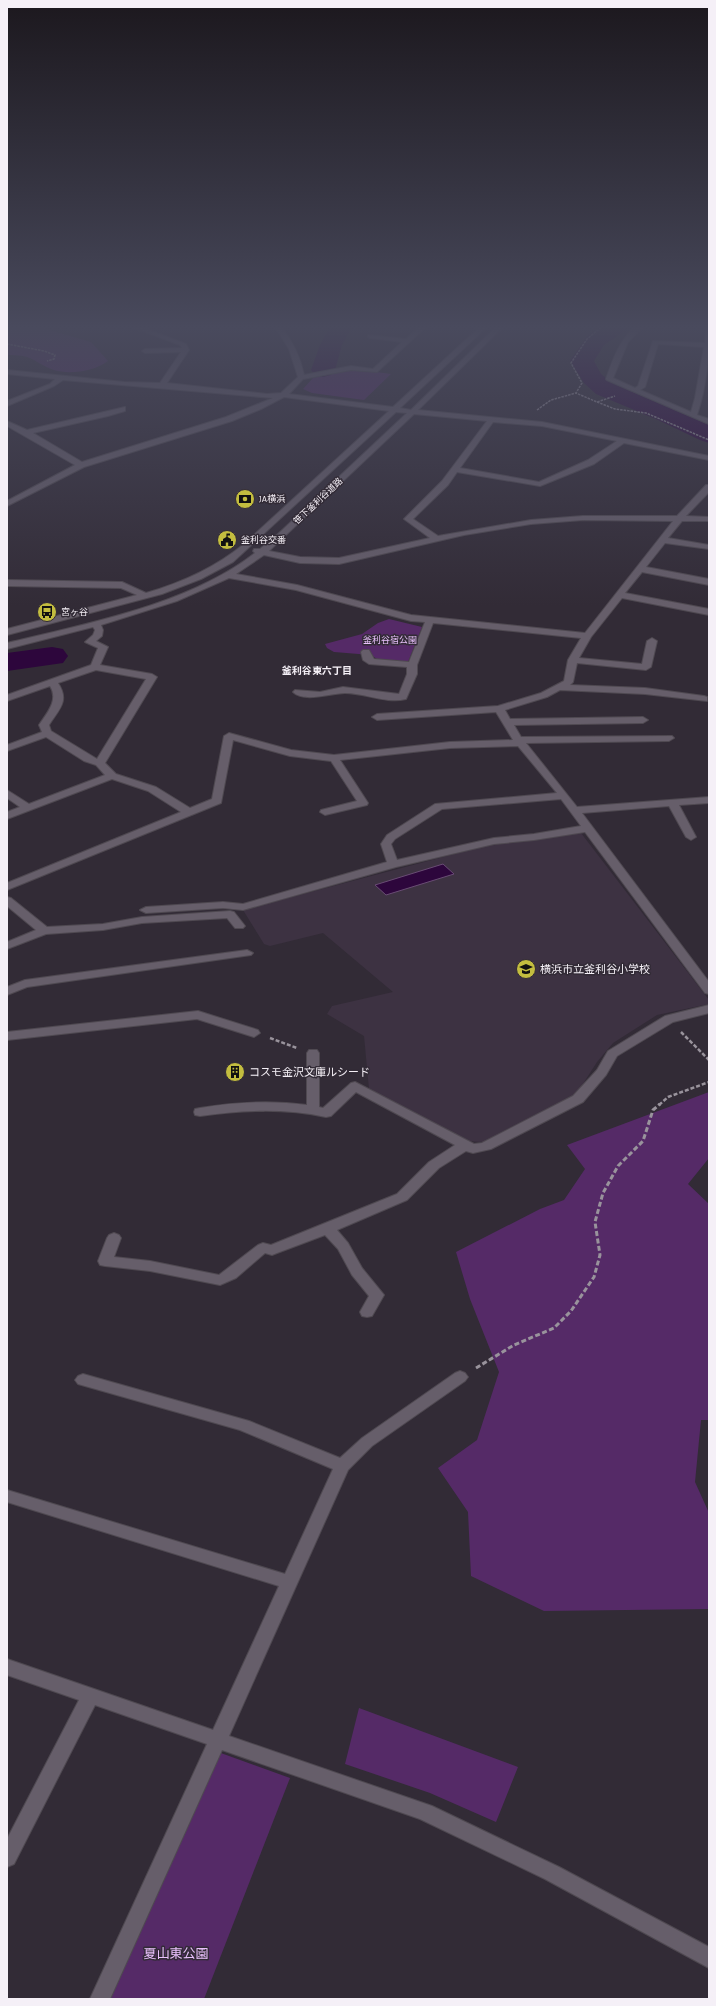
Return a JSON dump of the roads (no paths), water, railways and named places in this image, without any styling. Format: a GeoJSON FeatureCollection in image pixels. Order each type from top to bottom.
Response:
{"type":"FeatureCollection","features":[{"type":"Feature","properties":{"kind":"street"},"geometry":{"type":"LineString","coordinates":[[26,432],[87,419]]}},
{"type":"Feature","properties":{"kind":"street"},"geometry":{"type":"LineString","coordinates":[[7,504],[81,465],[231,419]]}},
{"type":"Feature","properties":{"kind":"street","name":"笹下釜利谷道路"},"geometry":{"type":"LineString","coordinates":[[7,632],[146,596],[198,577],[230,560],[247,546],[384,419]]}},
{"type":"Feature","properties":{"kind":"street","name":"笹下釜利谷道路"},"geometry":{"type":"LineString","coordinates":[[7,646],[164,604],[228,575],[264,550],[406,419]]}},
{"type":"Feature","properties":{"kind":"street"},"geometry":{"type":"LineString","coordinates":[[477,419],[521,422],[565,428],[709,458]]}},
{"type":"Feature","properties":{"kind":"street"},"geometry":{"type":"LineString","coordinates":[[434,536],[408,519],[445,483],[491,420]]}},
{"type":"Feature","properties":{"kind":"street"},"geometry":{"type":"LineString","coordinates":[[7,423],[26,432],[81,465]]}},
{"type":"Feature","properties":{"kind":"street"},"geometry":{"type":"LineString","coordinates":[[455,469],[540,484],[592,462],[624,440]]}},
{"type":"Feature","properties":{"kind":"street"},"geometry":{"type":"LineString","coordinates":[[377,717],[500,709],[544,695],[568,682],[573,660],[587,636],[642,569],[683,515],[709,487]]}},
{"type":"Feature","properties":{"kind":"street"},"geometry":{"type":"LineString","coordinates":[[247,546],[300,560],[339,561],[434,536],[546,521],[709,513]]}},
{"type":"Feature","properties":{"kind":"street"},"geometry":{"type":"LineString","coordinates":[[683,515],[709,519]]}},
{"type":"Feature","properties":{"kind":"street"},"geometry":{"type":"LineString","coordinates":[[664,540],[709,547]]}},
{"type":"Feature","properties":{"kind":"street"},"geometry":{"type":"LineString","coordinates":[[642,569],[709,582]]}},
{"type":"Feature","properties":{"kind":"street"},"geometry":{"type":"LineString","coordinates":[[228,575],[297,588],[411,618],[587,636]]}},
{"type":"Feature","properties":{"kind":"street"},"geometry":{"type":"LineString","coordinates":[[7,583],[122,585],[146,596]]}},
{"type":"Feature","properties":{"kind":"street"},"geometry":{"type":"LineString","coordinates":[[620,595],[709,612]]}},
{"type":"Feature","properties":{"kind":"street"},"geometry":{"type":"LineString","coordinates":[[298,692],[320,695],[343,690],[360,691],[373,695],[403,697],[412,674],[412,665],[430,620]]}},
{"type":"Feature","properties":{"kind":"street"},"geometry":{"type":"LineString","coordinates":[[95,623],[99,630],[90,642],[103,647],[95,667]]}},
{"type":"Feature","properties":{"kind":"street"},"geometry":{"type":"LineString","coordinates":[[573,660],[646,667],[652,641]]}},
{"type":"Feature","properties":{"kind":"street"},"geometry":{"type":"LineString","coordinates":[[366,652],[368,660],[372,662],[412,665]]}},
{"type":"Feature","properties":{"kind":"street"},"geometry":{"type":"LineString","coordinates":[[7,698],[95,667],[152,677],[100,763]]}},
{"type":"Feature","properties":{"kind":"street"},"geometry":{"type":"LineString","coordinates":[[52,682],[59,692],[58,704],[44,724],[47,733],[88,759],[100,763],[112,776],[152,789],[188,812]]}},
{"type":"Feature","properties":{"kind":"street"},"geometry":{"type":"LineString","coordinates":[[558,687],[645,691],[704,699]]}},
{"type":"Feature","properties":{"kind":"street"},"geometry":{"type":"LineString","coordinates":[[500,709],[519,742],[564,796],[709,990]]}},
{"type":"Feature","properties":{"kind":"street"},"geometry":{"type":"LineString","coordinates":[[507,722],[643,720]]}},
{"type":"Feature","properties":{"kind":"street"},"geometry":{"type":"LineString","coordinates":[[7,748],[47,733]]}},
{"type":"Feature","properties":{"kind":"street"},"geometry":{"type":"LineString","coordinates":[[7,887],[217,801],[229,736],[290,753],[334,758],[450,745],[669,738]]}},
{"type":"Feature","properties":{"kind":"street"},"geometry":{"type":"LineString","coordinates":[[325,812],[363,803],[334,758]]}},
{"type":"Feature","properties":{"kind":"street"},"geometry":{"type":"LineString","coordinates":[[7,816],[112,776]]}},
{"type":"Feature","properties":{"kind":"street"},"geometry":{"type":"LineString","coordinates":[[7,793],[28,808]]}},
{"type":"Feature","properties":{"kind":"street"},"geometry":{"type":"LineString","coordinates":[[393,864],[386,844],[391,838],[439,806],[564,796]]}},
{"type":"Feature","properties":{"kind":"street"},"geometry":{"type":"LineString","coordinates":[[574,810],[709,800]]}},
{"type":"Feature","properties":{"kind":"street"},"geometry":{"type":"LineString","coordinates":[[672,803],[691,837]]}},
{"type":"Feature","properties":{"kind":"street"},"geometry":{"type":"LineString","coordinates":[[167,918],[182,912],[243,907],[393,864],[494,841],[534,837],[588,828]]}},
{"type":"Feature","properties":{"kind":"street"},"geometry":{"type":"LineString","coordinates":[[7,900],[44,931]]}},
{"type":"Feature","properties":{"kind":"street"},"geometry":{"type":"LineString","coordinates":[[146,910],[223,905],[243,907]]}},
{"type":"Feature","properties":{"kind":"street"},"geometry":{"type":"LineString","coordinates":[[7,946],[44,931],[103,927],[142,920],[230,914],[239,926]]}},
{"type":"Feature","properties":{"kind":"street"},"geometry":{"type":"LineString","coordinates":[[7,991],[25,984],[247,953]]}},
{"type":"Feature","properties":{"kind":"street"},"geometry":{"type":"LineString","coordinates":[[200,1112],[265,1105],[313,1110],[326,1113],[355,1086],[474,1149],[486,1146],[578,1099],[602,1072],[612,1054],[669,1019],[709,1008]]}},
{"type":"Feature","properties":{"kind":"street"},"geometry":{"type":"LineString","coordinates":[[7,1036],[198,1016],[254,1033]]}},
{"type":"Feature","properties":{"kind":"street"},"geometry":{"type":"LineString","coordinates":[[313,1053],[313,1110]]}},
{"type":"Feature","properties":{"kind":"street"},"geometry":{"type":"LineString","coordinates":[[114,1238],[105,1261],[150,1266],[220,1280],[231,1276],[239,1266],[263,1248],[272,1250],[328,1229],[402,1197],[434,1165],[465,1145]]}},
{"type":"Feature","properties":{"kind":"street"},"geometry":{"type":"LineString","coordinates":[[328,1229],[343,1246],[357,1271],[377,1295],[367,1312]]}},
{"type":"Feature","properties":{"kind":"street"},"geometry":{"type":"LineString","coordinates":[[100,1999],[342,1466],[367,1442],[460,1378]]}},
{"type":"Feature","properties":{"kind":"street"},"geometry":{"type":"LineString","coordinates":[[83,1380],[244,1425],[342,1466]]}},
{"type":"Feature","properties":{"kind":"street"},"geometry":{"type":"LineString","coordinates":[[7,1496],[290,1582]]}},
{"type":"Feature","properties":{"kind":"street"},"geometry":{"type":"LineString","coordinates":[[7,1667],[425,1812],[552,1873],[709,1958]]}},
{"type":"Feature","properties":{"kind":"street"},"geometry":{"type":"LineString","coordinates":[[7,1858],[90,1697]]}},
{"type":"Feature","properties":{"kind":"waterway"},"geometry":{"type":"LineString","coordinates":[[675,419],[709,435]]}},
{"type":"Feature","properties":{"kind":"waterway"},"geometry":{"type":"LineString","coordinates":[[7,662],[52,656]]}},
{"type":"Feature","properties":{"kind":"place","name":"JA横浜"},"geometry":{"type":"Point","coordinates":[245,499]}},
{"type":"Feature","properties":{"kind":"place","name":"釜利谷交番"},"geometry":{"type":"Point","coordinates":[227,540]}},
{"type":"Feature","properties":{"kind":"place","name":"宮ヶ谷"},"geometry":{"type":"Point","coordinates":[47,612]}},
{"type":"Feature","properties":{"kind":"place","name":"横浜市立釜利谷小学校"},"geometry":{"type":"Point","coordinates":[526,969]}},
{"type":"Feature","properties":{"kind":"place","name":"コスモ金沢文庫ルシード"},"geometry":{"type":"Point","coordinates":[235,1072]}},
{"type":"Feature","properties":{"kind":"district","name":"釜利谷東六丁目"},"geometry":{"type":"Point","coordinates":[317,670]}},
{"type":"Feature","properties":{"kind":"park label","name":"釜利谷宿公園"},"geometry":{"type":"Point","coordinates":[390,640]}},
{"type":"Feature","properties":{"kind":"park label","name":"夏山東公園"},"geometry":{"type":"Point","coordinates":[176,1953]}}]}
